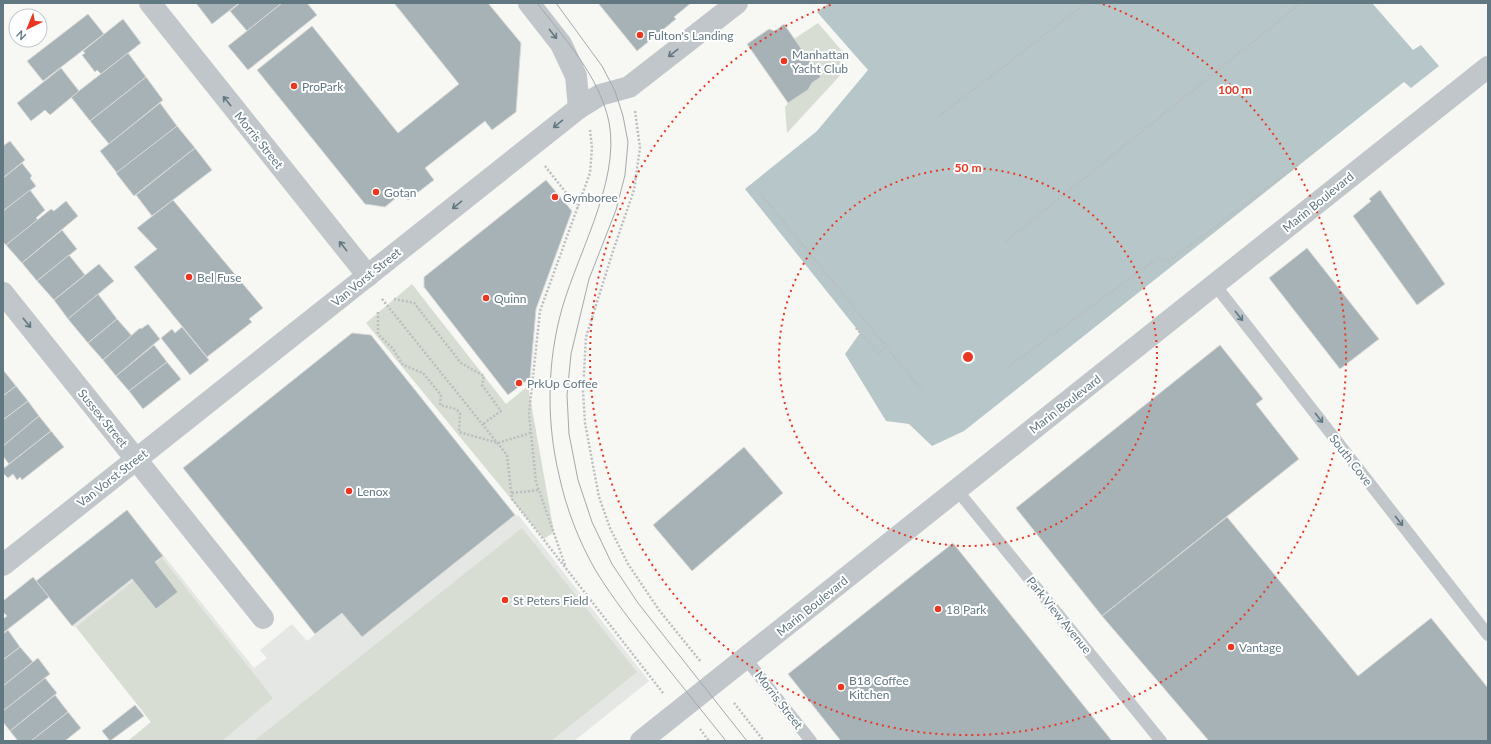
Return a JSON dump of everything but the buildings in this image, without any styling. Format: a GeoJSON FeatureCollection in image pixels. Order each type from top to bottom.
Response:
{"type":"FeatureCollection","features":[{"type":"Feature","properties":{"kind":"street","name":"Morris Street"},"geometry":{"type":"LineString","coordinates":[[150,3],[368,276]]}},
{"type":"Feature","properties":{"kind":"street"},"geometry":{"type":"LineString","coordinates":[[529,3],[561,44],[576,76],[579,108]]}},
{"type":"Feature","properties":{"kind":"street","name":"Van Vorst Street"},"geometry":{"type":"LineString","coordinates":[[3,565],[579,108],[600,95],[629,87],[737,3]]}},
{"type":"Feature","properties":{"kind":"street","name":"Marin Boulevard"},"geometry":{"type":"LineString","coordinates":[[655,737],[746,659],[1488,66]]}},
{"type":"Feature","properties":{"kind":"street","name":"Sussex Street"},"geometry":{"type":"LineString","coordinates":[[3,293],[263,618]]}},
{"type":"Feature","properties":{"kind":"lane","name":"South Cove"},"geometry":{"type":"LineString","coordinates":[[1215,285],[1488,635]]}},
{"type":"Feature","properties":{"kind":"lane","name":"Park View Avenue"},"geometry":{"type":"LineString","coordinates":[[957,490],[1161,741]]}},
{"type":"Feature","properties":{"kind":"lane","name":"Morris Street"},"geometry":{"type":"LineString","coordinates":[[746,659],[811,741]]}},
{"type":"Feature","properties":{"kind":"path"},"geometry":{"type":"LineString","coordinates":[[938,116],[1086,3]]}},
{"type":"Feature","properties":{"kind":"path"},"geometry":{"type":"LineString","coordinates":[[1006,242],[1300,3]]}},
{"type":"Feature","properties":{"kind":"path"},"geometry":{"type":"LineString","coordinates":[[635,111],[640,148],[634,190],[586,337],[583,391],[585,423],[599,496],[610,528],[628,564],[658,610],[701,662]]}},
{"type":"Feature","properties":{"kind":"path"},"geometry":{"type":"LineString","coordinates":[[566,568],[535,475],[529,414],[535,346],[540,311],[578,208],[590,170],[592,148],[590,130]]}},
{"type":"Feature","properties":{"kind":"path"},"geometry":{"type":"LineString","coordinates":[[1008,367],[1158,258],[1169,260],[1299,164]]}},
{"type":"Feature","properties":{"kind":"path"},"geometry":{"type":"LineString","coordinates":[[545,166],[578,208]]}},
{"type":"Feature","properties":{"kind":"path"},"geometry":{"type":"LineString","coordinates":[[761,194],[922,390]]}},
{"type":"Feature","properties":{"kind":"path"},"geometry":{"type":"LineString","coordinates":[[382,299],[508,455],[512,499],[663,693]]}},
{"type":"Feature","properties":{"kind":"path"},"geometry":{"type":"LineString","coordinates":[[394,299],[414,303],[461,363],[484,376],[482,385],[501,411],[483,424]]}},
{"type":"Feature","properties":{"kind":"path"},"geometry":{"type":"LineString","coordinates":[[378,312],[378,334],[393,349],[403,365],[423,373],[441,395],[440,405],[456,409],[460,414],[459,432],[498,443],[530,433]]}},
{"type":"Feature","properties":{"kind":"path"},"geometry":{"type":"LineString","coordinates":[[856,328],[878,353],[886,347]]}},
{"type":"Feature","properties":{"kind":"path"},"geometry":{"type":"LineString","coordinates":[[512,493],[539,490]]}},
{"type":"Feature","properties":{"kind":"path"},"geometry":{"type":"LineString","coordinates":[[734,703],[764,741]]}},
{"type":"Feature","properties":{"kind":"path"},"geometry":{"type":"LineString","coordinates":[[700,729],[710,741]]}},
{"type":"Feature","properties":{"kind":"shaded area"},"geometry":{"type":"Polygon","coordinates":[[[829,3],[1372,3],[1413,50],[1421,45],[1439,66],[1411,88],[1404,82],[964,431],[932,446],[909,424],[886,421],[845,354],[860,333],[745,189],[817,131],[868,70],[817,12],[829,3]]]}},
{"type":"Feature","properties":{"kind":"shaded area"},"geometry":{"type":"Polygon","coordinates":[[[818,23],[842,51],[837,58],[846,69],[787,133],[785,107],[788,103],[808,90],[812,83],[821,77],[794,39],[818,23]]]}},
{"type":"Feature","properties":{"kind":"shaded area"},"geometry":{"type":"Polygon","coordinates":[[[412,284],[506,404],[528,386],[554,532],[544,539],[366,323],[412,284]]]}},
{"type":"Feature","properties":{"kind":"shaded area"},"geometry":{"type":"Polygon","coordinates":[[[127,510],[254,668],[267,658],[260,650],[292,624],[307,641],[342,613],[362,637],[515,515],[519,516],[649,681],[574,741],[128,741],[151,722],[76,627],[72,626],[36,581],[127,510]]]}},
{"type":"Feature","properties":{"kind":"shaded area","name":"St Peters Field"},"geometry":{"type":"Polygon","coordinates":[[[522,528],[637,672],[551,741],[254,741],[522,528]]]}},
{"type":"Feature","properties":{"kind":"shaded area"},"geometry":{"type":"Polygon","coordinates":[[[162,558],[273,698],[222,741],[128,741],[151,722],[76,627],[162,558]]]}},
{"type":"Feature","properties":{"kind":"tram line"},"geometry":{"type":"LineString","coordinates":[[537,3],[580,59],[597,89],[609,122],[611,146],[608,171],[602,196],[566,297],[559,320],[552,358],[550,398],[552,437],[562,487],[569,512],[579,537],[596,571],[654,651],[726,741]]}},
{"type":"Feature","properties":{"kind":"tram line"},"geometry":{"type":"LineString","coordinates":[[556,3],[602,66],[615,91],[623,116],[628,142],[625,175],[616,210],[589,279],[571,354],[567,395],[569,434],[578,480],[592,522],[612,564],[638,603],[747,741]]}},
{"type":"Feature","properties":{"kind":"place","name":"Fulton's Landing"},"geometry":{"type":"Point","coordinates":[640,35]}},
{"type":"Feature","properties":{"kind":"place","name":"Manhattan Yacht Club"},"geometry":{"type":"Point","coordinates":[784,61]}},
{"type":"Feature","properties":{"kind":"place","name":"ProPark"},"geometry":{"type":"Point","coordinates":[294,86]}},
{"type":"Feature","properties":{"kind":"place","name":"Gotan"},"geometry":{"type":"Point","coordinates":[376,192]}},
{"type":"Feature","properties":{"kind":"place","name":"Gymboree"},"geometry":{"type":"Point","coordinates":[555,197]}},
{"type":"Feature","properties":{"kind":"place","name":"Bel Fuse"},"geometry":{"type":"Point","coordinates":[189,277]}},
{"type":"Feature","properties":{"kind":"place","name":"Quinn"},"geometry":{"type":"Point","coordinates":[486,298]}},
{"type":"Feature","properties":{"kind":"place","name":"PrkUp Coffee"},"geometry":{"type":"Point","coordinates":[519,383]}},
{"type":"Feature","properties":{"kind":"place","name":"Lenox"},"geometry":{"type":"Point","coordinates":[349,491]}},
{"type":"Feature","properties":{"kind":"place","name":"St Peters Field"},"geometry":{"type":"Point","coordinates":[505,600]}},
{"type":"Feature","properties":{"kind":"place","name":"18 Park"},"geometry":{"type":"Point","coordinates":[938,609]}},
{"type":"Feature","properties":{"kind":"place","name":"Vantage"},"geometry":{"type":"Point","coordinates":[1231,647]}},
{"type":"Feature","properties":{"kind":"place","name":"B18 Coffee Kitchen"},"geometry":{"type":"Point","coordinates":[841,687]}}]}
